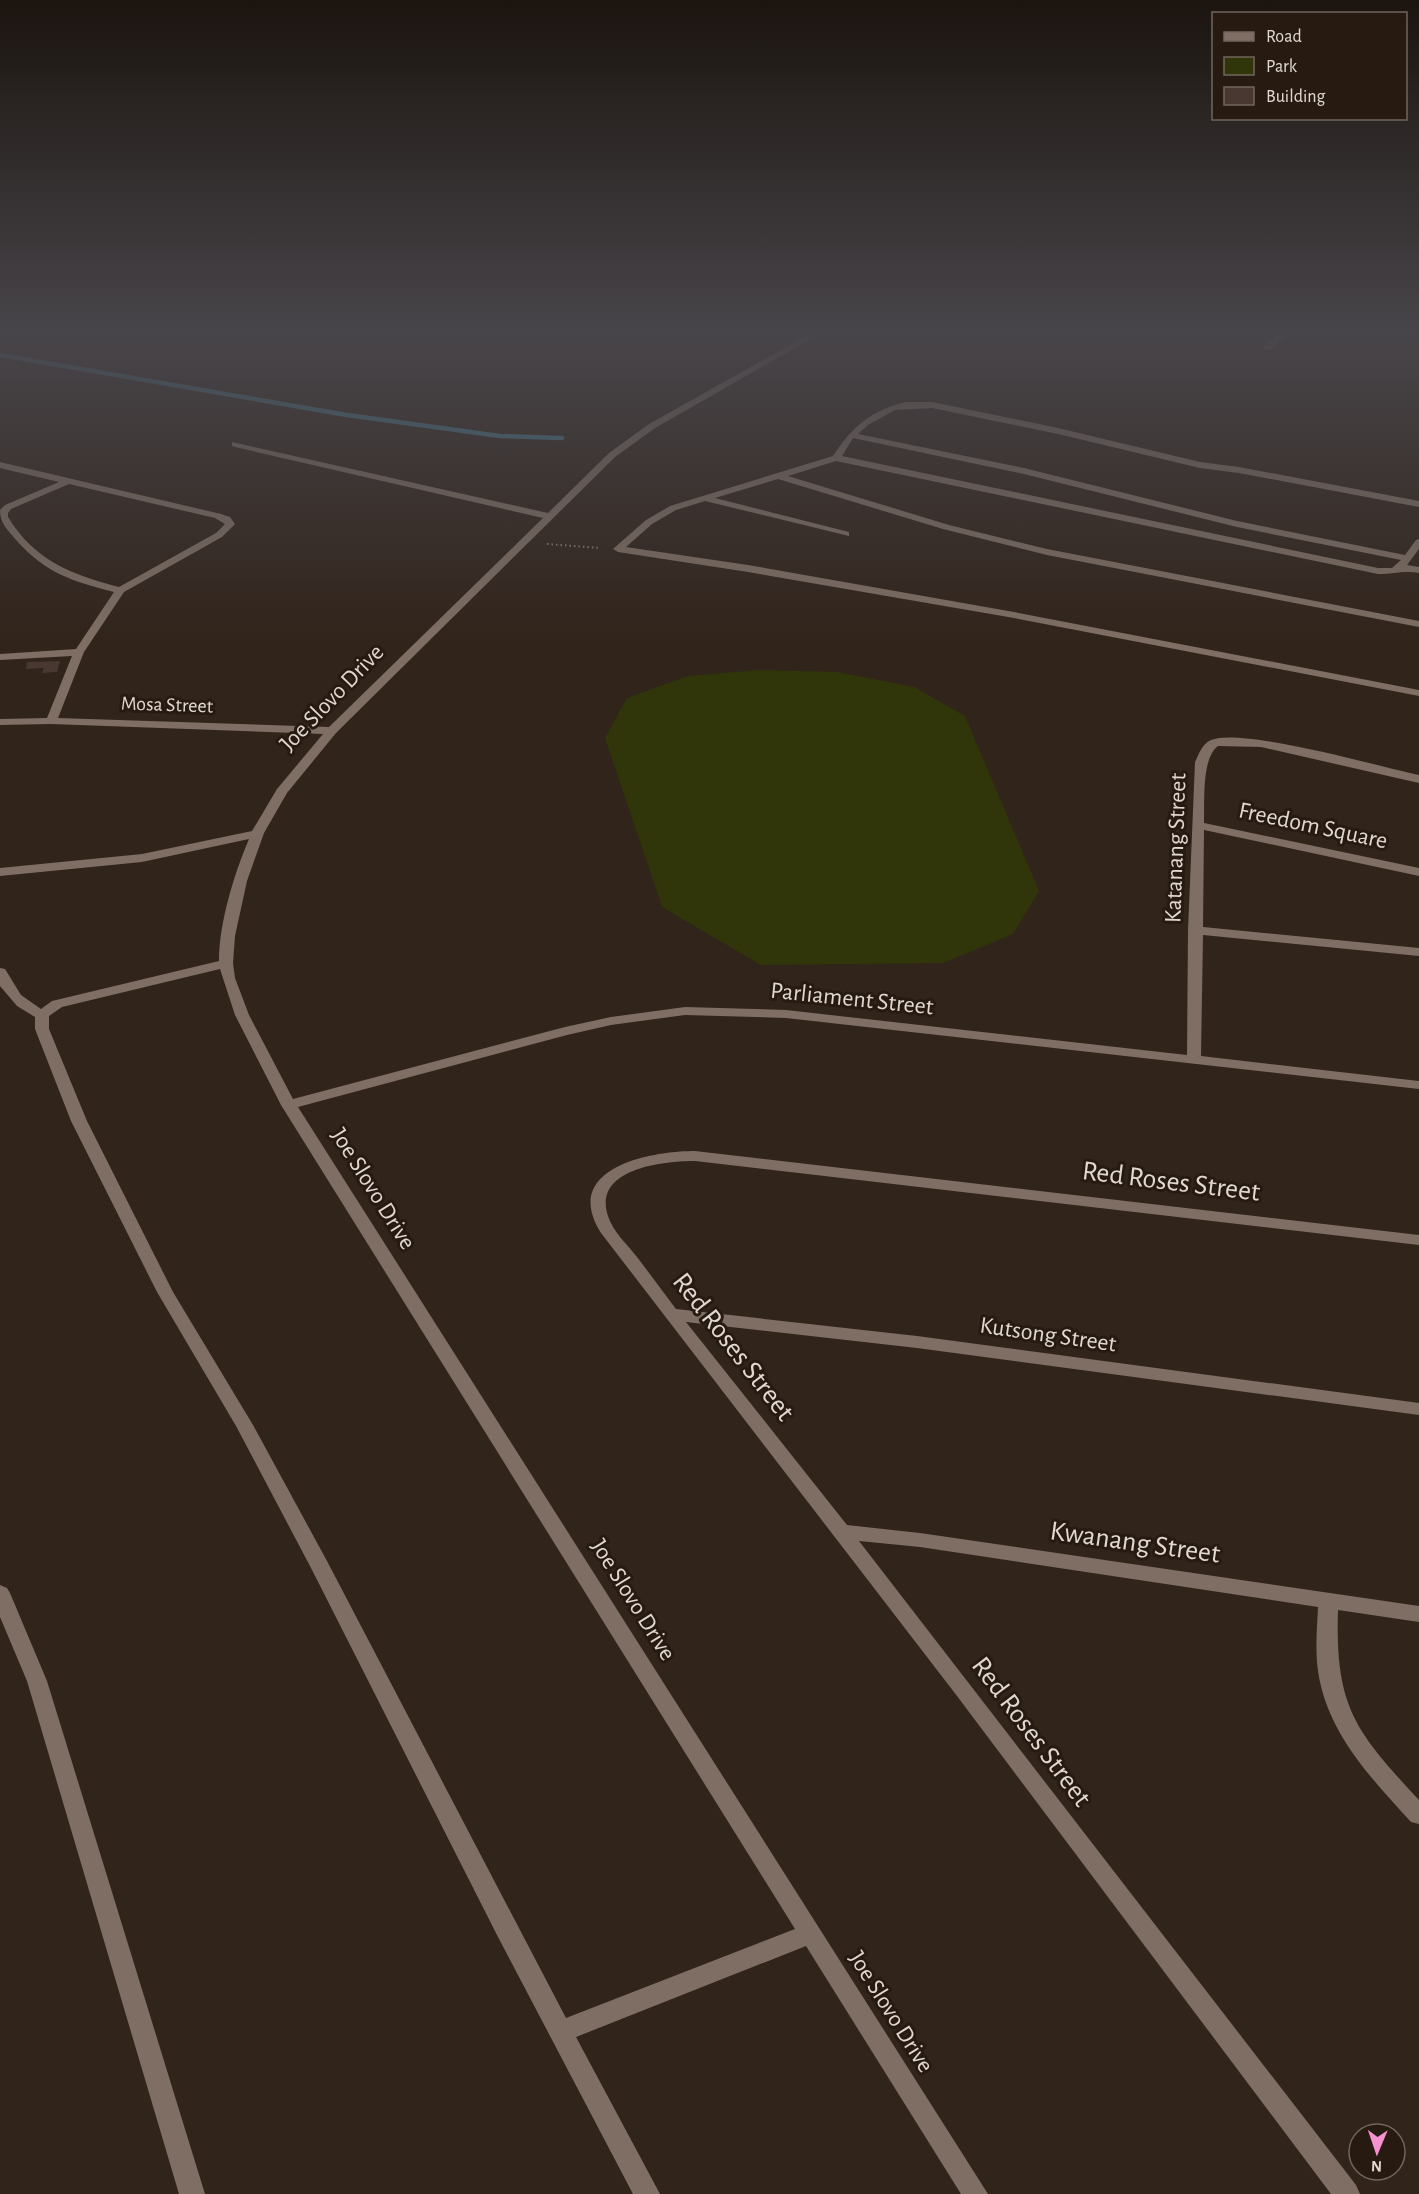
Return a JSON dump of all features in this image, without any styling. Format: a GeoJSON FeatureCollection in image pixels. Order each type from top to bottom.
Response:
{"type":"FeatureCollection","features":[{"type":"Feature","properties":{"kind":"street","name":"Joe Slovo Drive"},"geometry":{"type":"LineString","coordinates":[[640,433],[606,460],[332,731],[277,796],[255,834],[240,877],[225,964],[235,1000],[258,1048],[290,1105],[975,2194]]}},
{"type":"Feature","properties":{"kind":"street"},"geometry":{"type":"LineString","coordinates":[[1069,433],[1200,465],[1239,470],[1419,504]]}},
{"type":"Feature","properties":{"kind":"street"},"geometry":{"type":"LineString","coordinates":[[836,458],[851,435],[1024,471],[1237,524],[1404,562],[1419,570]]}},
{"type":"Feature","properties":{"kind":"street"},"geometry":{"type":"LineString","coordinates":[[235,444],[549,516]]}},
{"type":"Feature","properties":{"kind":"street"},"geometry":{"type":"LineString","coordinates":[[618,549],[649,522],[673,508],[836,458],[1378,571],[1394,571],[1419,542]]}},
{"type":"Feature","properties":{"kind":"street"},"geometry":{"type":"LineString","coordinates":[[0,465],[218,516],[230,521],[225,531],[120,590],[79,652],[51,721]]}},
{"type":"Feature","properties":{"kind":"street"},"geometry":{"type":"LineString","coordinates":[[779,476],[946,527],[1037,549],[1419,624]]}},
{"type":"Feature","properties":{"kind":"street"},"geometry":{"type":"LineString","coordinates":[[68,481],[8,507],[3,512],[3,517],[33,554],[49,567],[72,577],[120,590]]}},
{"type":"Feature","properties":{"kind":"street"},"geometry":{"type":"LineString","coordinates":[[703,498],[846,534]]}},
{"type":"Feature","properties":{"kind":"street"},"geometry":{"type":"LineString","coordinates":[[618,549],[703,561],[972,608],[1419,693]]}},
{"type":"Feature","properties":{"kind":"street"},"geometry":{"type":"LineString","coordinates":[[0,657],[79,652]]}},
{"type":"Feature","properties":{"kind":"street","name":"Mosa Street"},"geometry":{"type":"LineString","coordinates":[[0,722],[51,721],[332,731]]}},
{"type":"Feature","properties":{"kind":"street","name":"Katanang Street"},"geometry":{"type":"LineString","coordinates":[[1194,1060],[1198,825],[1201,762],[1208,748],[1215,743],[1244,741],[1261,743],[1419,778]]}},
{"type":"Feature","properties":{"kind":"street","name":"Freedom Square"},"geometry":{"type":"LineString","coordinates":[[1198,825],[1419,872]]}},
{"type":"Feature","properties":{"kind":"street"},"geometry":{"type":"LineString","coordinates":[[0,872],[142,858],[255,834]]}},
{"type":"Feature","properties":{"kind":"street"},"geometry":{"type":"LineString","coordinates":[[1195,930],[1419,952]]}},
{"type":"Feature","properties":{"kind":"street"},"geometry":{"type":"LineString","coordinates":[[42,1015],[57,1004],[71,1000],[225,964]]}},
{"type":"Feature","properties":{"kind":"street"},"geometry":{"type":"LineString","coordinates":[[0,972],[15,998],[26,1008],[42,1015]]}},
{"type":"Feature","properties":{"kind":"street","name":"Parliament Street"},"geometry":{"type":"LineString","coordinates":[[290,1105],[564,1031],[611,1021],[685,1011],[786,1014],[1419,1085]]}},
{"type":"Feature","properties":{"kind":"street"},"geometry":{"type":"LineString","coordinates":[[42,1015],[42,1029],[79,1121],[165,1292],[244,1425],[321,1566],[500,1920],[647,2194]]}},
{"type":"Feature","properties":{"kind":"street","name":"Red Roses Street"},"geometry":{"type":"LineString","coordinates":[[1347,2194],[843,1532],[670,1314],[608,1230],[598,1210],[600,1195],[606,1184],[616,1174],[648,1160],[671,1156],[721,1158],[1419,1240]]}},
{"type":"Feature","properties":{"kind":"street","name":"Kutsong Street"},"geometry":{"type":"LineString","coordinates":[[670,1314],[916,1342],[1419,1409]]}},
{"type":"Feature","properties":{"kind":"street","name":"Kwanang Street"},"geometry":{"type":"LineString","coordinates":[[843,1532],[932,1542],[1419,1614]]}},
{"type":"Feature","properties":{"kind":"street"},"geometry":{"type":"LineString","coordinates":[[0,1593],[37,1681],[192,2194]]}},
{"type":"Feature","properties":{"kind":"street"},"geometry":{"type":"LineString","coordinates":[[1328,1600],[1328,1671],[1333,1696],[1342,1720],[1354,1742],[1419,1815]]}},
{"type":"Feature","properties":{"kind":"street"},"geometry":{"type":"LineString","coordinates":[[561,2031],[811,1933]]}},
{"type":"Feature","properties":{"kind":"path"},"geometry":{"type":"LineString","coordinates":[[523,542],[618,549]]}},
{"type":"Feature","properties":{"kind":"green space"},"geometry":{"type":"Polygon","coordinates":[[[759,670],[837,672],[914,687],[965,716],[1039,891],[1013,934],[943,963],[761,965],[662,907],[605,738],[627,698],[688,676],[759,670]]]}},
{"type":"Feature","properties":{"kind":"building"},"geometry":{"type":"Polygon","coordinates":[[[60,661],[57,672],[42,673],[44,668],[26,669],[27,662],[60,661]]]}},
{"type":"Feature","properties":{"kind":"waterway"},"geometry":{"type":"LineString","coordinates":[[481,433],[562,438]]}}]}
